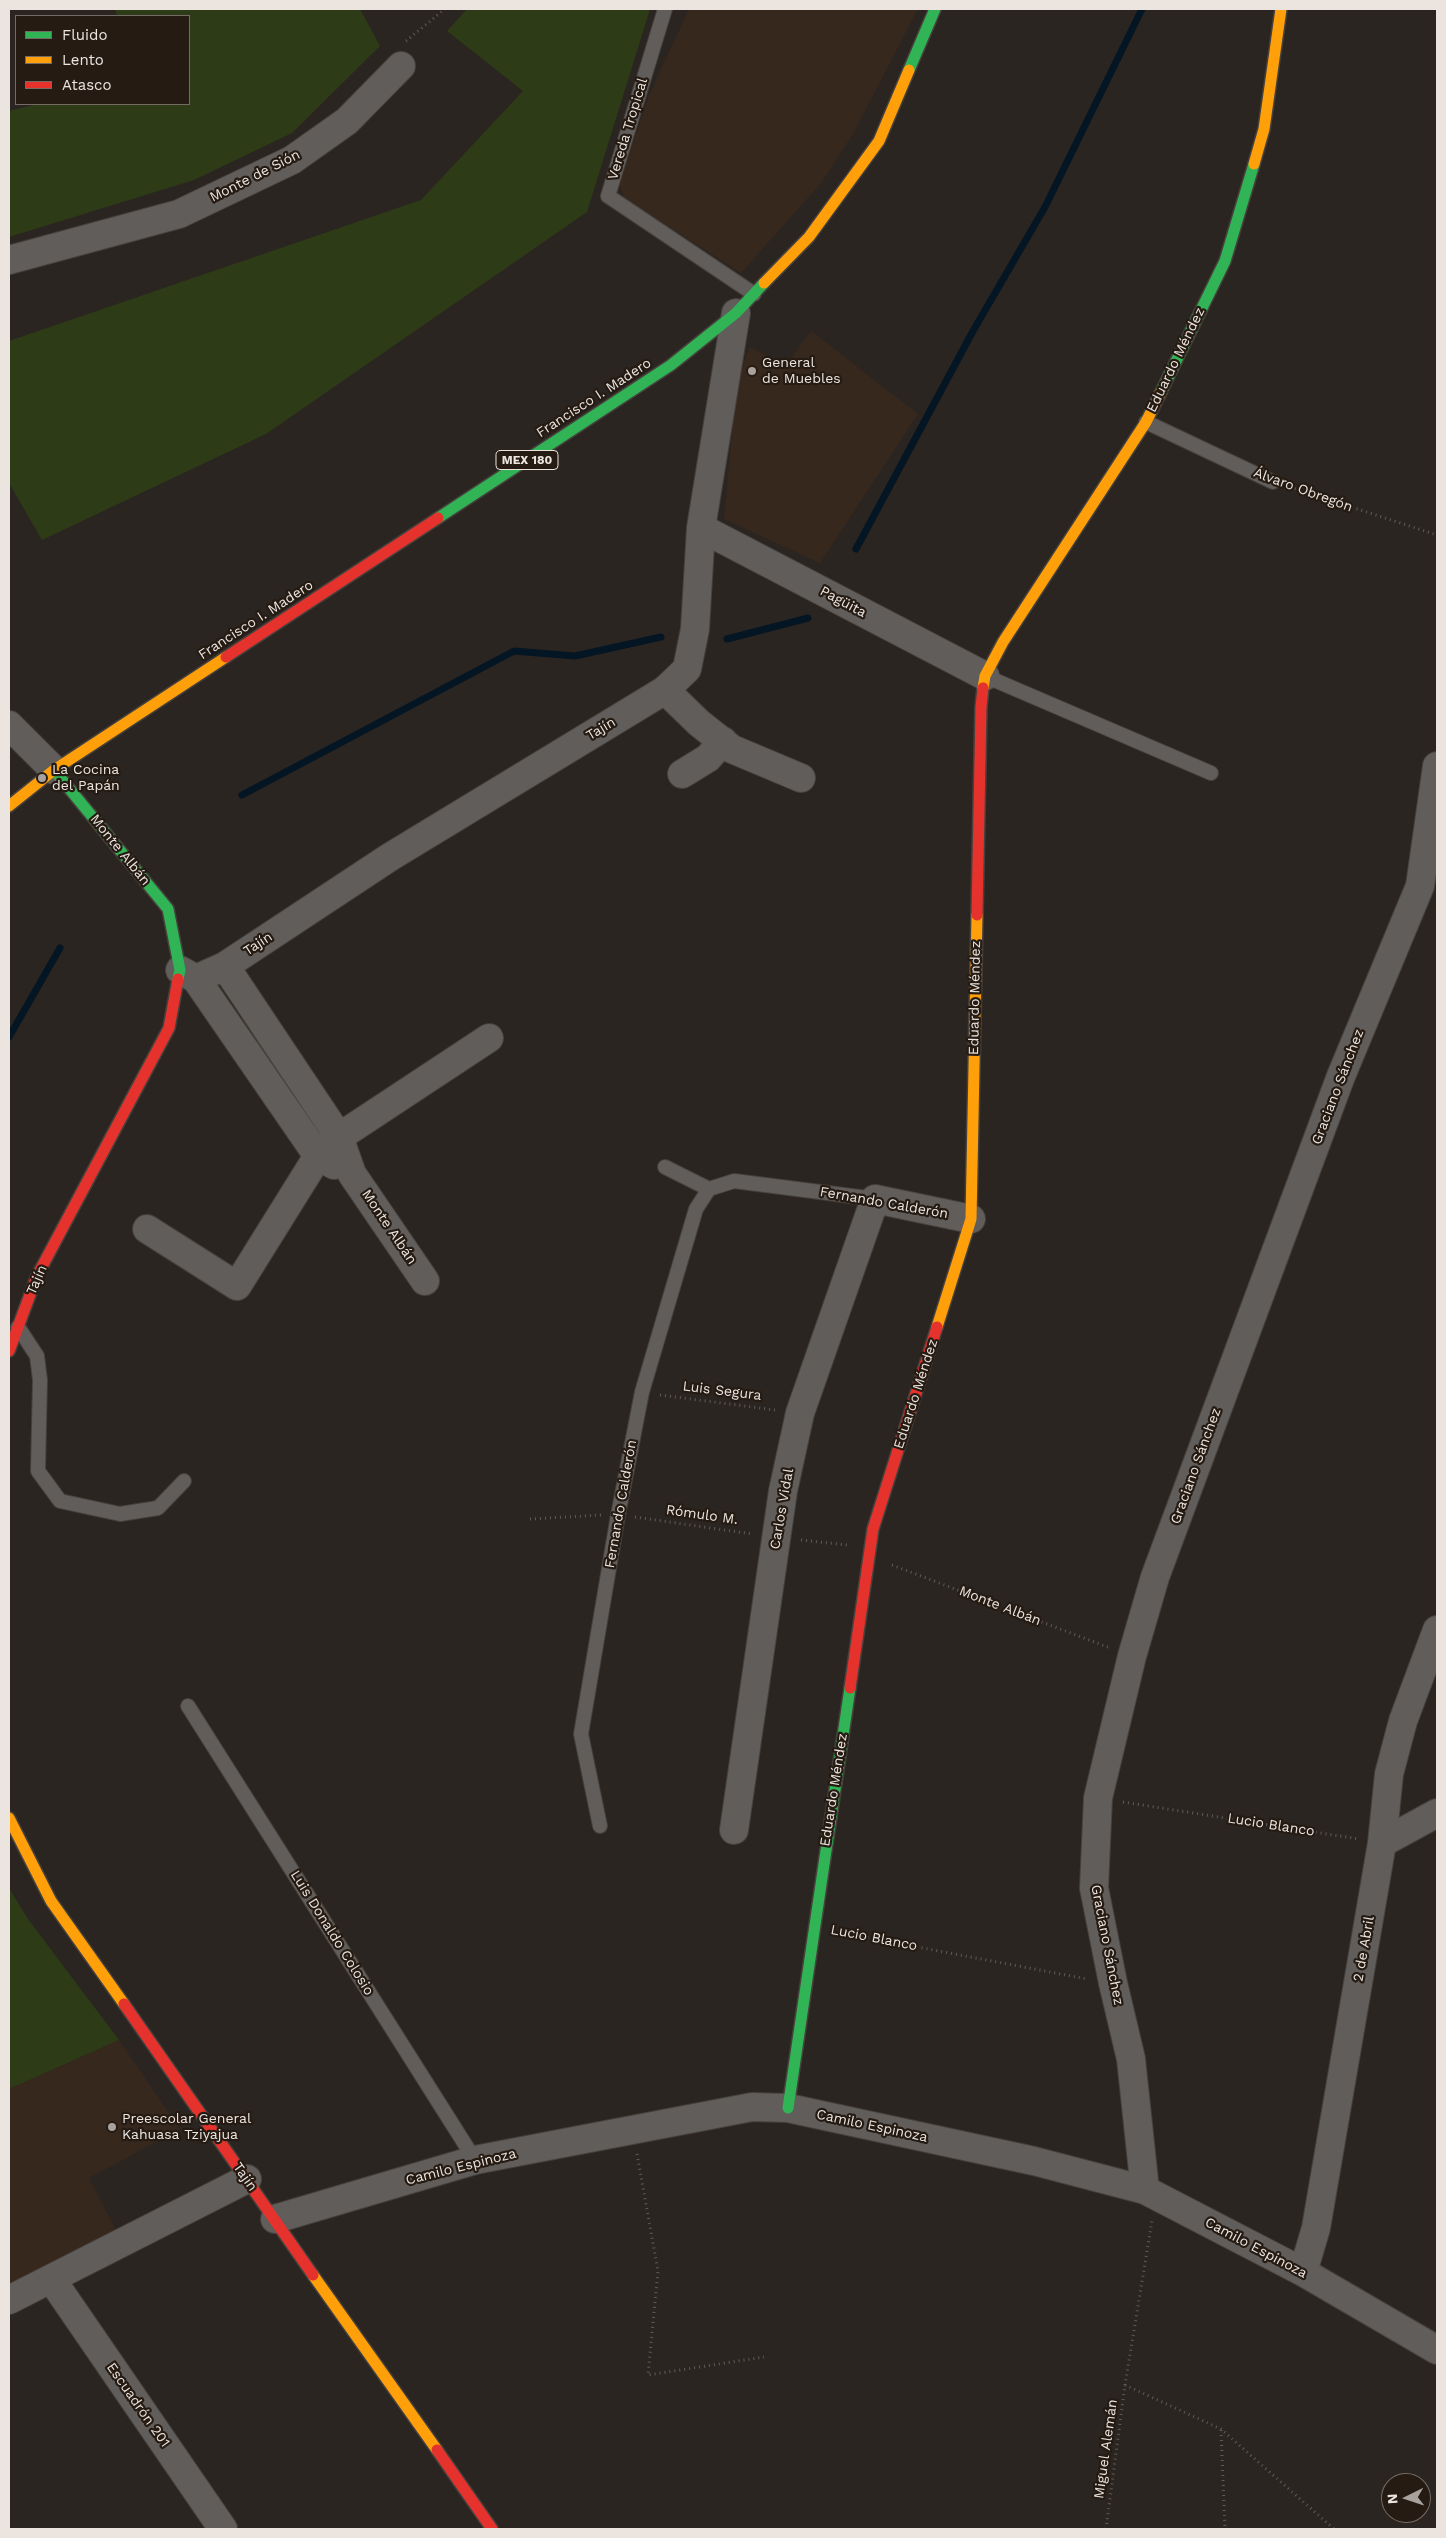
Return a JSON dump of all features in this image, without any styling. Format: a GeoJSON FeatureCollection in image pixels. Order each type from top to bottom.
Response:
{"type":"FeatureCollection","features":[{"type":"Feature","properties":{"kind":"main road","name":"Francisco I. Madero"},"geometry":{"type":"LineString","coordinates":[[9,806],[54,770],[671,365],[745,303],[809,236],[879,141],[935,9]]}},
{"type":"Feature","properties":{"kind":"main road","name":"Eduardo Méndez"},"geometry":{"type":"LineString","coordinates":[[788,2108],[813,1927],[873,1529],[971,1219],[981,707],[985,676],[1003,642],[1146,422],[1225,261],[1264,129],[1281,9]]}},
{"type":"Feature","properties":{"kind":"main road","name":"Monte Albán"},"geometry":{"type":"LineString","coordinates":[[54,770],[168,909],[188,974]]}},
{"type":"Feature","properties":{"kind":"main road","name":"Tajín"},"geometry":{"type":"LineString","coordinates":[[9,1351],[37,1276],[170,1028],[188,974]]}},
{"type":"Feature","properties":{"kind":"main road","name":"Tajín"},"geometry":{"type":"LineString","coordinates":[[9,1818],[51,1901],[492,2529]]}},
{"type":"Feature","properties":{"kind":"street","name":"Monte de Sión"},"geometry":{"type":"LineString","coordinates":[[9,260],[179,214],[292,160],[347,121],[401,66]]}},
{"type":"Feature","properties":{"kind":"street"},"geometry":{"type":"LineString","coordinates":[[701,528],[745,303]]}},
{"type":"Feature","properties":{"kind":"street","name":"Tajín"},"geometry":{"type":"LineString","coordinates":[[188,974],[225,966],[390,857],[665,690],[688,669],[695,629],[701,528]]}},
{"type":"Feature","properties":{"kind":"street","name":"Pagüita"},"geometry":{"type":"LineString","coordinates":[[701,528],[985,676]]}},
{"type":"Feature","properties":{"kind":"street"},"geometry":{"type":"LineString","coordinates":[[665,690],[699,723],[732,749],[801,778]]}},
{"type":"Feature","properties":{"kind":"street","name":"Monte Albán"},"geometry":{"type":"LineString","coordinates":[[9,725],[54,770]]}},
{"type":"Feature","properties":{"kind":"street"},"geometry":{"type":"LineString","coordinates":[[682,774],[708,758],[723,741]]}},
{"type":"Feature","properties":{"kind":"street","name":"Graciano Sánchez"},"geometry":{"type":"LineString","coordinates":[[1150,2193],[1131,2059],[1113,1984],[1094,1888],[1098,1798],[1132,1656],[1154,1577],[1337,1085],[1420,886],[1437,766]]}},
{"type":"Feature","properties":{"kind":"street","name":"Monte Albán"},"geometry":{"type":"LineString","coordinates":[[225,966],[339,1137],[352,1174],[425,1280]]}},
{"type":"Feature","properties":{"kind":"street","name":"Monte Albán"},"geometry":{"type":"LineString","coordinates":[[188,974],[318,1156],[352,1174]]}},
{"type":"Feature","properties":{"kind":"street"},"geometry":{"type":"LineString","coordinates":[[147,1229],[238,1286],[318,1156],[339,1137],[489,1038]]}},
{"type":"Feature","properties":{"kind":"street"},"geometry":{"type":"LineString","coordinates":[[258,1070],[285,1056]]}},
{"type":"Feature","properties":{"kind":"street","name":"Fernando Calderón"},"geometry":{"type":"LineString","coordinates":[[875,1200],[971,1219]]}},
{"type":"Feature","properties":{"kind":"street","name":"Carlos Vidal"},"geometry":{"type":"LineString","coordinates":[[734,1830],[783,1491],[800,1413],[875,1200]]}},
{"type":"Feature","properties":{"kind":"street","name":"2 de Abril"},"geometry":{"type":"LineString","coordinates":[[1303,2272],[1316,2228],[1382,1842],[1389,1774],[1403,1721],[1437,1630]]}},
{"type":"Feature","properties":{"kind":"street"},"geometry":{"type":"LineString","coordinates":[[1382,1842],[1437,1813]]}},
{"type":"Feature","properties":{"kind":"street","name":"Camilo Espinoza"},"geometry":{"type":"LineString","coordinates":[[275,2219],[475,2160],[752,2107],[788,2108],[1034,2161],[1150,2193],[1303,2272],[1437,2350]]}},
{"type":"Feature","properties":{"kind":"street"},"geometry":{"type":"LineString","coordinates":[[9,2300],[52,2280],[247,2179]]}},
{"type":"Feature","properties":{"kind":"street","name":"Escuadrón 201"},"geometry":{"type":"LineString","coordinates":[[52,2280],[224,2529]]}},
{"type":"Feature","properties":{"kind":"lane","name":"Vereda Tropical"},"geometry":{"type":"LineString","coordinates":[[665,9],[608,196],[745,303]]}},
{"type":"Feature","properties":{"kind":"lane","name":"Álvaro Obregón"},"geometry":{"type":"LineString","coordinates":[[1146,422],[1273,482]]}},
{"type":"Feature","properties":{"kind":"lane"},"geometry":{"type":"LineString","coordinates":[[985,676],[1211,774]]}},
{"type":"Feature","properties":{"kind":"lane"},"geometry":{"type":"LineString","coordinates":[[665,1167],[709,1189]]}},
{"type":"Feature","properties":{"kind":"lane","name":"Fernando Calderón"},"geometry":{"type":"LineString","coordinates":[[600,1826],[580,1734],[618,1514],[642,1392],[696,1209],[709,1189],[734,1181],[875,1200]]}},
{"type":"Feature","properties":{"kind":"lane"},"geometry":{"type":"LineString","coordinates":[[18,1327],[37,1356],[40,1380],[38,1471],[60,1501],[120,1514],[158,1508],[184,1481]]}},
{"type":"Feature","properties":{"kind":"lane","name":"Luis Donaldo Colosio"},"geometry":{"type":"LineString","coordinates":[[188,1706],[475,2160]]}},
{"type":"Feature","properties":{"kind":"path"},"geometry":{"type":"LineString","coordinates":[[401,66],[406,39],[445,9]]}},
{"type":"Feature","properties":{"kind":"path","name":"Álvaro Obregón"},"geometry":{"type":"LineString","coordinates":[[1273,482],[1437,535]]}},
{"type":"Feature","properties":{"kind":"path","name":"Luis Segura"},"geometry":{"type":"LineString","coordinates":[[642,1392],[800,1413]]}},
{"type":"Feature","properties":{"kind":"path","name":"Rómulo M."},"geometry":{"type":"LineString","coordinates":[[530,1519],[618,1514],[869,1552]]}},
{"type":"Feature","properties":{"kind":"path","name":"Monte Albán"},"geometry":{"type":"LineString","coordinates":[[869,1552],[1132,1656]]}},
{"type":"Feature","properties":{"kind":"path","name":"Lucio Blanco"},"geometry":{"type":"LineString","coordinates":[[1098,1798],[1382,1842]]}},
{"type":"Feature","properties":{"kind":"path","name":"Lucio Blanco"},"geometry":{"type":"LineString","coordinates":[[813,1927],[1113,1984]]}},
{"type":"Feature","properties":{"kind":"path"},"geometry":{"type":"LineString","coordinates":[[633,2129],[658,2271],[648,2375],[764,2357]]}},
{"type":"Feature","properties":{"kind":"path"},"geometry":{"type":"LineString","coordinates":[[1125,2385],[1150,2193]]}},
{"type":"Feature","properties":{"kind":"path","name":"Miguel Alemán"},"geometry":{"type":"LineString","coordinates":[[1106,2529],[1125,2385],[1221,2429],[1334,2529]]}},
{"type":"Feature","properties":{"kind":"path"},"geometry":{"type":"LineString","coordinates":[[1221,2429],[1224,2529]]}},
{"type":"Feature","properties":{"kind":"shaded area"},"geometry":{"type":"Polygon","coordinates":[[[689,9],[918,9],[854,132],[822,182],[741,273],[626,199],[619,186],[650,93],[689,9]]]}},
{"type":"Feature","properties":{"kind":"shaded area"},"geometry":{"type":"Polygon","coordinates":[[[811,331],[918,414],[820,563],[724,519],[737,380],[750,347],[785,366],[811,331]]]}},
{"type":"Feature","properties":{"kind":"shaded area"},"geometry":{"type":"Polygon","coordinates":[[[119,2040],[180,2129],[89,2178],[117,2232],[9,2284],[9,2089],[119,2040]]]}},
{"type":"Feature","properties":{"kind":"green space"},"geometry":{"type":"Polygon","coordinates":[[[115,9],[360,9],[380,46],[292,133],[194,180],[9,237],[9,111],[34,105],[190,105],[190,15],[117,15],[115,9]]]}},
{"type":"Feature","properties":{"kind":"green space"},"geometry":{"type":"Polygon","coordinates":[[[467,9],[650,9],[587,212],[266,434],[42,540],[9,483],[9,341],[421,200],[523,91],[447,31],[467,9]]]}},
{"type":"Feature","properties":{"kind":"green space"},"geometry":{"type":"Polygon","coordinates":[[[9,1888],[28,1919],[119,2040],[9,2089],[9,1888]]]}},
{"type":"Feature","properties":{"kind":"waterway"},"geometry":{"type":"LineString","coordinates":[[856,549],[973,331],[1045,207],[1142,9]]}},
{"type":"Feature","properties":{"kind":"waterway"},"geometry":{"type":"LineString","coordinates":[[727,639],[808,618]]}},
{"type":"Feature","properties":{"kind":"waterway"},"geometry":{"type":"LineString","coordinates":[[242,795],[514,651],[575,656],[661,637]]}},
{"type":"Feature","properties":{"kind":"waterway"},"geometry":{"type":"LineString","coordinates":[[9,1037],[60,948]]}},
{"type":"Feature","properties":{"kind":"traffic: fast"},"geometry":{"type":"LineString","coordinates":[[909,70],[935,9]]}},
{"type":"Feature","properties":{"kind":"traffic: fast"},"geometry":{"type":"LineString","coordinates":[[1161,392],[1225,261],[1254,164]]}},
{"type":"Feature","properties":{"kind":"traffic: fast"},"geometry":{"type":"LineString","coordinates":[[438,518],[671,365],[736,313],[764,283]]}},
{"type":"Feature","properties":{"kind":"traffic: fast"},"geometry":{"type":"LineString","coordinates":[[54,770],[168,909],[180,970],[178,979]]}},
{"type":"Feature","properties":{"kind":"traffic: fast"},"geometry":{"type":"LineString","coordinates":[[788,2108],[850,1688]]}},
{"type":"Feature","properties":{"kind":"traffic: slow"},"geometry":{"type":"LineString","coordinates":[[1254,164],[1264,129],[1281,9]]}},
{"type":"Feature","properties":{"kind":"traffic: slow"},"geometry":{"type":"LineString","coordinates":[[764,283],[809,237],[879,141],[909,70]]}},
{"type":"Feature","properties":{"kind":"traffic: slow"},"geometry":{"type":"LineString","coordinates":[[983,688],[985,676],[1003,642],[1146,422],[1161,392]]}},
{"type":"Feature","properties":{"kind":"traffic: slow"},"geometry":{"type":"LineString","coordinates":[[9,806],[54,770],[226,657]]}},
{"type":"Feature","properties":{"kind":"traffic: slow"},"geometry":{"type":"LineString","coordinates":[[937,1327],[971,1219],[977,915]]}},
{"type":"Feature","properties":{"kind":"traffic: slow"},"geometry":{"type":"LineString","coordinates":[[9,1818],[51,1901],[124,2004]]}},
{"type":"Feature","properties":{"kind":"traffic: slow"},"geometry":{"type":"LineString","coordinates":[[313,2275],[437,2450]]}},
{"type":"Feature","properties":{"kind":"traffic: jam"},"geometry":{"type":"LineString","coordinates":[[226,657],[438,518]]}},
{"type":"Feature","properties":{"kind":"traffic: jam"},"geometry":{"type":"LineString","coordinates":[[977,915],[983,688]]}},
{"type":"Feature","properties":{"kind":"traffic: jam"},"geometry":{"type":"LineString","coordinates":[[9,1351],[37,1276],[169,1028],[178,979]]}},
{"type":"Feature","properties":{"kind":"traffic: jam"},"geometry":{"type":"LineString","coordinates":[[850,1688],[873,1529],[937,1327]]}},
{"type":"Feature","properties":{"kind":"traffic: jam"},"geometry":{"type":"LineString","coordinates":[[124,2004],[313,2275]]}},
{"type":"Feature","properties":{"kind":"traffic: jam"},"geometry":{"type":"LineString","coordinates":[[437,2450],[492,2529]]}},
{"type":"Feature","properties":{"kind":"place","name":"General de Muebles"},"geometry":{"type":"Point","coordinates":[752,371]}},
{"type":"Feature","properties":{"kind":"place","name":"La Cocina del Papán"},"geometry":{"type":"Point","coordinates":[42,778]}},
{"type":"Feature","properties":{"kind":"place","name":"Preescolar General Kahuasa Tziyajua"},"geometry":{"type":"Point","coordinates":[112,2127]}}]}
